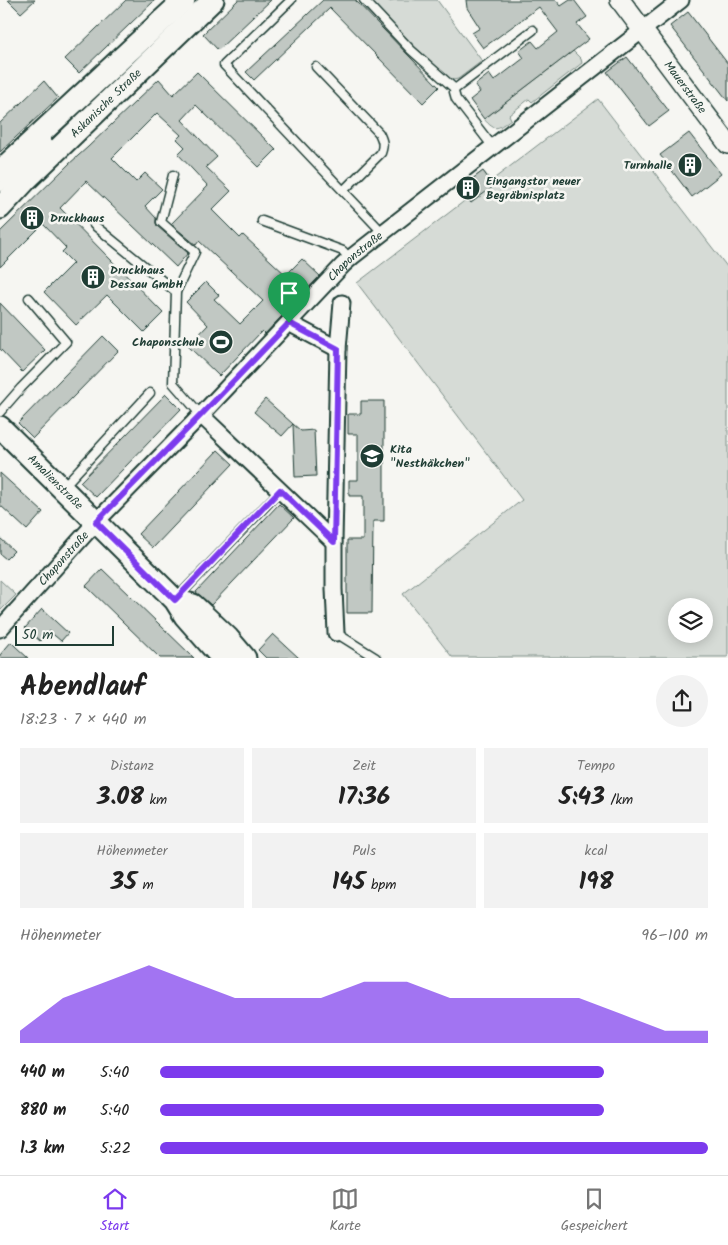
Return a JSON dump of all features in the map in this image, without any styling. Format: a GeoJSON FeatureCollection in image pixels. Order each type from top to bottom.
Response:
{"type":"FeatureCollection","features":[{"type":"Feature","properties":{"kind":"main road","name":"Askanische Straße"},"geometry":{"type":"LineString","coordinates":[[0,171],[184,0]]}},
{"type":"Feature","properties":{"kind":"main road","name":"Askanische Straße"},"geometry":{"type":"LineString","coordinates":[[0,208],[32,174],[213,0]]}},
{"type":"Feature","properties":{"kind":"main road","name":"Amalienstraße"},"geometry":{"type":"LineString","coordinates":[[0,427],[175,600],[185,616],[217,656]]}},
{"type":"Feature","properties":{"kind":"main road","name":"Amalienstraße"},"geometry":{"type":"LineString","coordinates":[[175,600],[193,605],[228,638],[245,658]]}},
{"type":"Feature","properties":{"kind":"street","name":"Mauerstraße"},"geometry":{"type":"LineString","coordinates":[[620,0],[728,144]]}},
{"type":"Feature","properties":{"kind":"street","name":"Chaponstraße"},"geometry":{"type":"LineString","coordinates":[[0,629],[96,522],[350,259],[681,0]]}},
{"type":"Feature","properties":{"kind":"street"},"geometry":{"type":"LineString","coordinates":[[336,633],[334,542],[338,349],[342,303]]}},
{"type":"Feature","properties":{"kind":"street"},"geometry":{"type":"LineString","coordinates":[[289,323],[338,349]]}},
{"type":"Feature","properties":{"kind":"street"},"geometry":{"type":"LineString","coordinates":[[201,415],[334,542]]}},
{"type":"Feature","properties":{"kind":"lane"},"geometry":{"type":"LineString","coordinates":[[132,59],[194,0]]}},
{"type":"Feature","properties":{"kind":"lane"},"geometry":{"type":"LineString","coordinates":[[0,195],[203,0]]}},
{"type":"Feature","properties":{"kind":"lane"},"geometry":{"type":"LineString","coordinates":[[291,0],[224,65],[383,233]]}},
{"type":"Feature","properties":{"kind":"lane"},"geometry":{"type":"LineString","coordinates":[[364,0],[412,50],[455,89],[456,99],[493,147]]}},
{"type":"Feature","properties":{"kind":"lane"},"geometry":{"type":"LineString","coordinates":[[455,89],[533,30]]}},
{"type":"Feature","properties":{"kind":"lane"},"geometry":{"type":"LineString","coordinates":[[316,67],[379,134],[383,141],[381,153],[344,190]]}},
{"type":"Feature","properties":{"kind":"lane"},"geometry":{"type":"LineString","coordinates":[[0,187],[55,134]]}},
{"type":"Feature","properties":{"kind":"lane"},"geometry":{"type":"LineString","coordinates":[[173,175],[161,222],[195,252],[176,292],[173,383],[201,415]]}},
{"type":"Feature","properties":{"kind":"lane"},"geometry":{"type":"LineString","coordinates":[[262,221],[343,251],[350,259]]}},
{"type":"Feature","properties":{"kind":"lane"},"geometry":{"type":"LineString","coordinates":[[94,225],[176,292]]}},
{"type":"Feature","properties":{"kind":"lane"},"geometry":{"type":"LineString","coordinates":[[0,412],[66,342],[29,298]]}},
{"type":"Feature","properties":{"kind":"lane"},"geometry":{"type":"LineString","coordinates":[[62,488],[150,393]]}},
{"type":"Feature","properties":{"kind":"lane"},"geometry":{"type":"LineString","coordinates":[[175,600],[280,490]]}},
{"type":"Feature","properties":{"kind":"lane"},"geometry":{"type":"LineString","coordinates":[[336,633],[376,658]]}},
{"type":"Feature","properties":{"kind":"shaded area"},"geometry":{"type":"Polygon","coordinates":[[[370,0],[387,0],[391,2],[393,0],[437,0],[482,61],[458,79],[453,80],[449,78],[413,45],[370,0]]]}},
{"type":"Feature","properties":{"kind":"shaded area"},"geometry":{"type":"Polygon","coordinates":[[[573,51],[581,59],[582,63],[532,102],[529,99],[509,115],[511,119],[503,125],[494,128],[484,119],[573,51]]]}},
{"type":"Feature","properties":{"kind":"shaded area"},"geometry":{"type":"Polygon","coordinates":[[[598,99],[728,268],[728,657],[452,657],[403,594],[522,500],[357,283],[467,199],[460,188],[483,171],[491,181],[598,99]]]}},
{"type":"Feature","properties":{"kind":"shaded area"},"geometry":{"type":"Polygon","coordinates":[[[0,580],[16,595],[0,611],[0,580]]]}},
{"type":"Feature","properties":{"kind":"building"},"geometry":{"type":"Polygon","coordinates":[[[8,0],[35,0],[21,13],[8,0]]]}},
{"type":"Feature","properties":{"kind":"building"},"geometry":{"type":"Polygon","coordinates":[[[126,0],[155,0],[79,73],[65,59],[126,0]]]}},
{"type":"Feature","properties":{"kind":"building"},"geometry":{"type":"Polygon","coordinates":[[[238,0],[271,0],[218,50],[203,34],[238,0]]]}},
{"type":"Feature","properties":{"kind":"building"},"geometry":{"type":"Polygon","coordinates":[[[323,0],[355,0],[439,87],[423,103],[330,8],[254,80],[246,72],[323,0]]]}},
{"type":"Feature","properties":{"kind":"building"},"geometry":{"type":"Polygon","coordinates":[[[466,0],[556,0],[561,6],[570,0],[574,0],[587,17],[577,24],[589,39],[484,119],[470,100],[480,92],[475,85],[489,74],[494,81],[524,58],[519,51],[532,41],[538,48],[558,32],[539,7],[483,48],[472,33],[480,28],[467,8],[466,0]]]}},
{"type":"Feature","properties":{"kind":"building"},"geometry":{"type":"Polygon","coordinates":[[[688,12],[728,64],[728,101],[670,26],[688,12]]]}},
{"type":"Feature","properties":{"kind":"building"},"geometry":{"type":"Polygon","coordinates":[[[627,57],[669,111],[649,126],[607,72],[627,57]]]}},
{"type":"Feature","properties":{"kind":"building"},"geometry":{"type":"Polygon","coordinates":[[[197,72],[276,150],[259,167],[196,105],[182,120],[217,157],[206,167],[231,191],[212,210],[240,238],[243,235],[286,275],[302,259],[320,276],[265,334],[262,331],[219,376],[188,346],[208,325],[186,302],[206,282],[219,295],[214,299],[240,324],[263,301],[199,241],[196,245],[171,224],[208,186],[178,154],[185,147],[177,139],[181,135],[157,113],[112,158],[136,182],[145,173],[162,189],[145,206],[156,218],[157,226],[188,253],[176,267],[86,181],[60,208],[163,313],[144,332],[107,295],[76,325],[44,292],[73,263],[62,252],[66,248],[43,224],[0,267],[0,232],[159,79],[173,95],[197,72]]]}},
{"type":"Feature","properties":{"kind":"building"},"geometry":{"type":"Polygon","coordinates":[[[44,81],[58,98],[0,152],[0,123],[44,81]]]}},
{"type":"Feature","properties":{"kind":"building","name":"Turnhalle"},"geometry":{"type":"Polygon","coordinates":[[[689,133],[721,174],[692,197],[660,155],[689,133]]]}},
{"type":"Feature","properties":{"kind":"building","name":"Eingangstor neuer Begräbnisplatz"},"geometry":{"type":"Polygon","coordinates":[[[483,171],[494,186],[471,203],[460,188],[483,171]]]}},
{"type":"Feature","properties":{"kind":"building"},"geometry":{"type":"Polygon","coordinates":[[[0,303],[45,350],[22,372],[0,349],[0,303]]]}},
{"type":"Feature","properties":{"kind":"building"},"geometry":{"type":"Polygon","coordinates":[[[103,336],[118,351],[33,438],[18,423],[103,336]]]}},
{"type":"Feature","properties":{"kind":"building"},"geometry":{"type":"Polygon","coordinates":[[[166,394],[181,409],[96,497],[80,482],[166,394]]]}},
{"type":"Feature","properties":{"kind":"building"},"geometry":{"type":"Polygon","coordinates":[[[265,399],[293,424],[282,436],[254,412],[265,399]]]}},
{"type":"Feature","properties":{"kind":"building"},"geometry":{"type":"Polygon","coordinates":[[[361,401],[384,401],[384,521],[373,521],[372,613],[347,613],[347,540],[363,540],[363,496],[349,496],[349,480],[358,480],[358,434],[348,434],[348,414],[361,414],[361,401]]]}},
{"type":"Feature","properties":{"kind":"building"},"geometry":{"type":"Polygon","coordinates":[[[293,424],[301,431],[314,430],[316,476],[295,477],[293,424]]]}},
{"type":"Feature","properties":{"kind":"building"},"geometry":{"type":"Polygon","coordinates":[[[218,450],[233,464],[153,548],[138,534],[218,450]]]}},
{"type":"Feature","properties":{"kind":"building"},"geometry":{"type":"Polygon","coordinates":[[[0,473],[43,512],[27,530],[0,505],[0,473]]]}},
{"type":"Feature","properties":{"kind":"building"},"geometry":{"type":"Polygon","coordinates":[[[279,504],[294,518],[211,605],[196,592],[279,504]]]}},
{"type":"Feature","properties":{"kind":"building"},"geometry":{"type":"Polygon","coordinates":[[[0,538],[14,551],[6,559],[0,554],[0,538]]]}},
{"type":"Feature","properties":{"kind":"building"},"geometry":{"type":"Polygon","coordinates":[[[102,569],[194,658],[160,658],[86,586],[102,569]]]}},
{"type":"Feature","properties":{"kind":"building"},"geometry":{"type":"Polygon","coordinates":[[[42,609],[68,633],[61,641],[49,631],[40,641],[25,628],[42,609]]]}},
{"type":"Feature","properties":{"kind":"building"},"geometry":{"type":"Polygon","coordinates":[[[273,634],[299,658],[266,658],[258,650],[273,634]]]}},
{"type":"Feature","properties":{"kind":"building"},"geometry":{"type":"Polygon","coordinates":[[[11,642],[28,658],[0,658],[0,655],[11,642]]]}},
{"type":"Feature","properties":{"kind":"place","name":"Turnhalle"},"geometry":{"type":"Point","coordinates":[690,165]}},
{"type":"Feature","properties":{"kind":"place","name":"Eingangstor neuer Begräbnisplatz"},"geometry":{"type":"Point","coordinates":[468,188]}},
{"type":"Feature","properties":{"kind":"place","name":"Druckhaus"},"geometry":{"type":"Point","coordinates":[32,218]}},
{"type":"Feature","properties":{"kind":"place","name":"Druckhaus Dessau GmbH"},"geometry":{"type":"Point","coordinates":[93,277]}},
{"type":"Feature","properties":{"kind":"place","name":"Chaponschule"},"geometry":{"type":"Point","coordinates":[221,342]}},
{"type":"Feature","properties":{"kind":"place","name":"Kita \"Nesthäkchen\""},"geometry":{"type":"Point","coordinates":[372,456]}},
{"type":"Feature","properties":{"kind":"route"},"geometry":{"type":"LineString","coordinates":[[289,323],[338,349],[334,542],[280,490],[175,600],[96,522],[289,323]]}}]}
